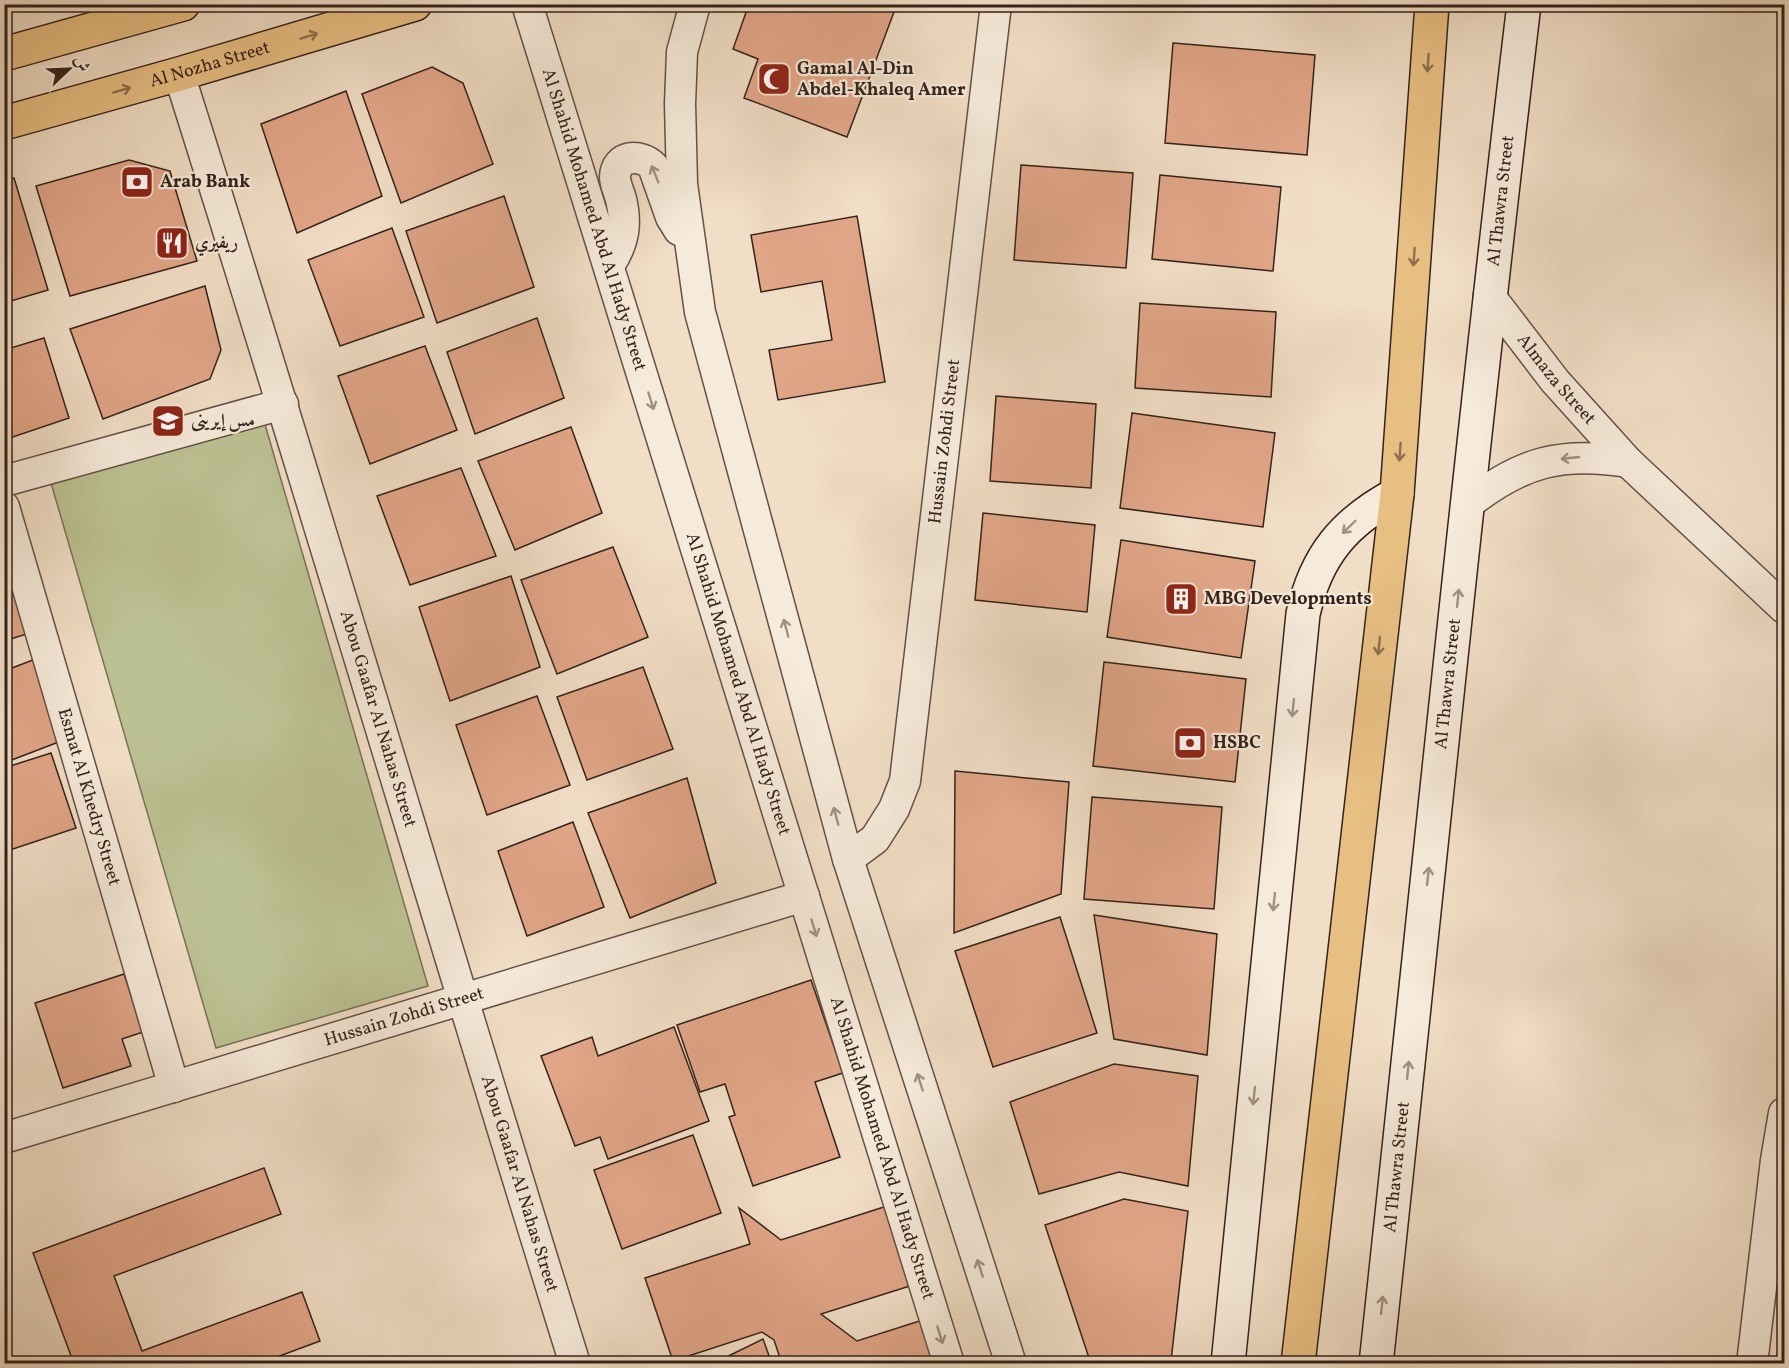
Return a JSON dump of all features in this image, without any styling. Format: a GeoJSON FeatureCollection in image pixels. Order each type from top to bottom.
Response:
{"type":"FeatureCollection","features":[{"type":"Feature","properties":{"kind":"main road"},"geometry":{"type":"LineString","coordinates":[[4,54],[183,4]]}},
{"type":"Feature","properties":{"kind":"main road","name":"Al Nozha Street"},"geometry":{"type":"LineString","coordinates":[[4,123],[415,4]]}},
{"type":"Feature","properties":{"kind":"main road"},"geometry":{"type":"LineString","coordinates":[[1298,1364],[1396,494],[1432,4]]}},
{"type":"Feature","properties":{"kind":"street","name":"Al Shahid Mohamed Abd Al Hady Street"},"geometry":{"type":"LineString","coordinates":[[527,4],[949,1364]]}},
{"type":"Feature","properties":{"kind":"street"},"geometry":{"type":"LineString","coordinates":[[695,4],[682,52],[680,105],[682,184],[700,312],[848,859],[1011,1364]]}},
{"type":"Feature","properties":{"kind":"street","name":"Hussain Zohdi Street"},"geometry":{"type":"LineString","coordinates":[[848,859],[875,838],[894,809],[905,781],[996,4]]}},
{"type":"Feature","properties":{"kind":"street","name":"Al Thawra Street"},"geometry":{"type":"LineString","coordinates":[[1376,1364],[1489,295],[1524,4]]}},
{"type":"Feature","properties":{"kind":"street","name":"Abou Gaafar Al Nahas Street"},"geometry":{"type":"LineString","coordinates":[[179,74],[283,404],[462,999],[575,1364]]}},
{"type":"Feature","properties":{"kind":"street"},"geometry":{"type":"LineString","coordinates":[[609,265],[623,239],[625,224],[615,177],[617,168],[630,158],[639,157],[647,160],[653,166],[671,217],[679,231],[691,243]]}},
{"type":"Feature","properties":{"kind":"street","name":"Almaza Street"},"geometry":{"type":"LineString","coordinates":[[1489,295],[1555,381],[1628,462],[1785,608]]}},
{"type":"Feature","properties":{"kind":"street"},"geometry":{"type":"LineString","coordinates":[[4,481],[283,404]]}},
{"type":"Feature","properties":{"kind":"street"},"geometry":{"type":"LineString","coordinates":[[1468,504],[1491,486],[1516,472],[1543,462],[1600,457],[1628,462]]}},
{"type":"Feature","properties":{"kind":"street"},"geometry":{"type":"LineString","coordinates":[[1227,1364],[1303,614],[1308,592],[1317,571],[1342,534],[1377,504],[1396,494]]}},
{"type":"Feature","properties":{"kind":"street","name":"Esmat Al Khedry Street"},"geometry":{"type":"LineString","coordinates":[[4,507],[174,1086]]}},
{"type":"Feature","properties":{"kind":"street","name":"Hussain Zohdi Street"},"geometry":{"type":"LineString","coordinates":[[4,1138],[804,896]]}},
{"type":"Feature","properties":{"kind":"street"},"geometry":{"type":"LineString","coordinates":[[1752,1364],[1783,1129]]}},
{"type":"Feature","properties":{"kind":"green space"},"geometry":{"type":"Polygon","coordinates":[[[264,421],[428,986],[216,1048],[51,483],[264,421]]]}},
{"type":"Feature","properties":{"kind":"building"},"geometry":{"type":"Polygon","coordinates":[[[749,4],[897,4],[847,137],[744,98],[758,59],[733,49],[749,4]]]}},
{"type":"Feature","properties":{"kind":"building"},"geometry":{"type":"Polygon","coordinates":[[[1173,43],[1315,55],[1307,155],[1165,143],[1173,43]]]}},
{"type":"Feature","properties":{"kind":"building"},"geometry":{"type":"Polygon","coordinates":[[[432,67],[463,83],[493,164],[401,203],[362,94],[432,67]]]}},
{"type":"Feature","properties":{"kind":"building"},"geometry":{"type":"Polygon","coordinates":[[[346,91],[382,196],[297,233],[261,124],[346,91]]]}},
{"type":"Feature","properties":{"kind":"building"},"geometry":{"type":"Polygon","coordinates":[[[129,160],[170,171],[197,261],[70,296],[36,186],[129,160]]]}},
{"type":"Feature","properties":{"kind":"building"},"geometry":{"type":"Polygon","coordinates":[[[1021,165],[1133,173],[1126,268],[1014,260],[1021,165]]]}},
{"type":"Feature","properties":{"kind":"building"},"geometry":{"type":"Polygon","coordinates":[[[1160,175],[1281,187],[1273,271],[1152,259],[1160,175]]]}},
{"type":"Feature","properties":{"kind":"building"},"geometry":{"type":"Polygon","coordinates":[[[14,178],[48,290],[4,303],[4,181],[14,178]]]}},
{"type":"Feature","properties":{"kind":"building"},"geometry":{"type":"Polygon","coordinates":[[[504,196],[534,287],[437,323],[406,231],[504,196]]]}},
{"type":"Feature","properties":{"kind":"building"},"geometry":{"type":"Polygon","coordinates":[[[857,216],[885,382],[778,400],[769,350],[832,340],[822,281],[761,292],[751,235],[857,216]]]}},
{"type":"Feature","properties":{"kind":"building"},"geometry":{"type":"Polygon","coordinates":[[[392,228],[424,317],[340,346],[308,260],[392,228]]]}},
{"type":"Feature","properties":{"kind":"building"},"geometry":{"type":"Polygon","coordinates":[[[205,286],[221,350],[210,379],[103,419],[70,329],[205,286]]]}},
{"type":"Feature","properties":{"kind":"building"},"geometry":{"type":"Polygon","coordinates":[[[1140,303],[1276,312],[1271,397],[1135,388],[1140,303]]]}},
{"type":"Feature","properties":{"kind":"building"},"geometry":{"type":"Polygon","coordinates":[[[537,318],[564,398],[475,434],[447,352],[537,318]]]}},
{"type":"Feature","properties":{"kind":"building"},"geometry":{"type":"Polygon","coordinates":[[[44,338],[69,418],[4,440],[4,350],[44,338]]]}},
{"type":"Feature","properties":{"kind":"building"},"geometry":{"type":"Polygon","coordinates":[[[425,346],[457,430],[370,464],[338,376],[425,346]]]}},
{"type":"Feature","properties":{"kind":"building"},"geometry":{"type":"Polygon","coordinates":[[[996,396],[1096,404],[1091,488],[990,481],[996,396]]]}},
{"type":"Feature","properties":{"kind":"building"},"geometry":{"type":"Polygon","coordinates":[[[1132,413],[1275,433],[1263,527],[1120,508],[1132,413]]]}},
{"type":"Feature","properties":{"kind":"building"},"geometry":{"type":"Polygon","coordinates":[[[571,427],[602,513],[515,550],[478,461],[571,427]]]}},
{"type":"Feature","properties":{"kind":"building"},"geometry":{"type":"Polygon","coordinates":[[[461,468],[496,556],[410,585],[377,496],[461,468]]]}},
{"type":"Feature","properties":{"kind":"building"},"geometry":{"type":"Polygon","coordinates":[[[983,513],[1095,525],[1087,612],[975,600],[983,513]]]}},
{"type":"Feature","properties":{"kind":"building","name":"MBG Developments"},"geometry":{"type":"Polygon","coordinates":[[[1121,540],[1255,561],[1241,658],[1107,637],[1121,540]]]}},
{"type":"Feature","properties":{"kind":"building"},"geometry":{"type":"Polygon","coordinates":[[[613,547],[648,637],[557,674],[521,580],[613,547]]]}},
{"type":"Feature","properties":{"kind":"building"},"geometry":{"type":"Polygon","coordinates":[[[4,560],[30,633],[4,641],[4,560]]]}},
{"type":"Feature","properties":{"kind":"building"},"geometry":{"type":"Polygon","coordinates":[[[511,576],[540,667],[450,701],[419,607],[511,576]]]}},
{"type":"Feature","properties":{"kind":"building"},"geometry":{"type":"Polygon","coordinates":[[[38,658],[69,738],[4,763],[4,671],[38,658]]]}},
{"type":"Feature","properties":{"kind":"building"},"geometry":{"type":"Polygon","coordinates":[[[1104,662],[1246,679],[1235,782],[1093,766],[1104,662]]]}},
{"type":"Feature","properties":{"kind":"building"},"geometry":{"type":"Polygon","coordinates":[[[643,667],[673,749],[587,780],[557,697],[643,667]]]}},
{"type":"Feature","properties":{"kind":"building"},"geometry":{"type":"Polygon","coordinates":[[[537,696],[570,785],[487,815],[456,725],[537,696]]]}},
{"type":"Feature","properties":{"kind":"building"},"geometry":{"type":"Polygon","coordinates":[[[51,753],[76,828],[4,852],[4,768],[51,753]]]}},
{"type":"Feature","properties":{"kind":"building"},"geometry":{"type":"Polygon","coordinates":[[[955,771],[1069,782],[1061,894],[954,933],[955,771]]]}},
{"type":"Feature","properties":{"kind":"building"},"geometry":{"type":"Polygon","coordinates":[[[687,778],[716,883],[630,918],[588,813],[687,778]]]}},
{"type":"Feature","properties":{"kind":"building"},"geometry":{"type":"Polygon","coordinates":[[[1092,797],[1222,807],[1214,909],[1084,899],[1092,797]]]}},
{"type":"Feature","properties":{"kind":"building"},"geometry":{"type":"Polygon","coordinates":[[[573,822],[604,907],[527,936],[498,851],[573,822]]]}},
{"type":"Feature","properties":{"kind":"building"},"geometry":{"type":"Polygon","coordinates":[[[1094,915],[1217,934],[1207,1055],[1114,1039],[1094,915]]]}},
{"type":"Feature","properties":{"kind":"building"},"geometry":{"type":"Polygon","coordinates":[[[1060,917],[1097,1033],[993,1067],[955,951],[1060,917]]]}},
{"type":"Feature","properties":{"kind":"building"},"geometry":{"type":"Polygon","coordinates":[[[124,974],[143,1032],[122,1039],[131,1066],[63,1088],[35,1003],[124,974]]]}},
{"type":"Feature","properties":{"kind":"building"},"geometry":{"type":"Polygon","coordinates":[[[811,980],[843,1073],[815,1082],[840,1157],[753,1186],[729,1117],[735,1115],[725,1084],[700,1092],[677,1025],[811,980]]]}},
{"type":"Feature","properties":{"kind":"building"},"geometry":{"type":"Polygon","coordinates":[[[674,1027],[709,1121],[608,1159],[600,1137],[575,1146],[541,1056],[592,1037],[598,1056],[674,1027]]]}},
{"type":"Feature","properties":{"kind":"building"},"geometry":{"type":"Polygon","coordinates":[[[1114,1064],[1198,1076],[1188,1186],[1119,1172],[1039,1194],[1010,1102],[1114,1064]]]}},
{"type":"Feature","properties":{"kind":"building"},"geometry":{"type":"Polygon","coordinates":[[[693,1135],[721,1213],[622,1249],[594,1170],[693,1135]]]}},
{"type":"Feature","properties":{"kind":"building"},"geometry":{"type":"Polygon","coordinates":[[[264,1168],[281,1214],[114,1276],[142,1351],[302,1292],[320,1341],[258,1364],[74,1364],[33,1253],[264,1168]]]}},
{"type":"Feature","properties":{"kind":"building"},"geometry":{"type":"Polygon","coordinates":[[[1124,1199],[1188,1211],[1171,1361],[1159,1364],[1091,1364],[1045,1225],[1124,1199]]]}},
{"type":"Feature","properties":{"kind":"building"},"geometry":{"type":"Polygon","coordinates":[[[887,1206],[913,1285],[821,1314],[857,1341],[929,1318],[943,1364],[782,1364],[774,1340],[762,1332],[673,1361],[645,1278],[750,1244],[739,1208],[781,1240],[887,1206]]]}},
{"type":"Feature","properties":{"kind":"building"},"geometry":{"type":"Polygon","coordinates":[[[763,1339],[772,1364],[712,1364],[763,1339]]]}},
{"type":"Feature","properties":{"kind":"place","name":"Gamal Al-Din Abdel-Khaleq Amer"},"geometry":{"type":"Point","coordinates":[774,79]}},
{"type":"Feature","properties":{"kind":"place","name":"Arab Bank"},"geometry":{"type":"Point","coordinates":[137,182]}},
{"type":"Feature","properties":{"kind":"place","name":"ريفيري"},"geometry":{"type":"Point","coordinates":[172,243]}},
{"type":"Feature","properties":{"kind":"place","name":"مس إيرينى"},"geometry":{"type":"Point","coordinates":[168,421]}},
{"type":"Feature","properties":{"kind":"place","name":"MBG Developments"},"geometry":{"type":"Point","coordinates":[1181,599]}},
{"type":"Feature","properties":{"kind":"place","name":"HSBC"},"geometry":{"type":"Point","coordinates":[1190,743]}}]}
